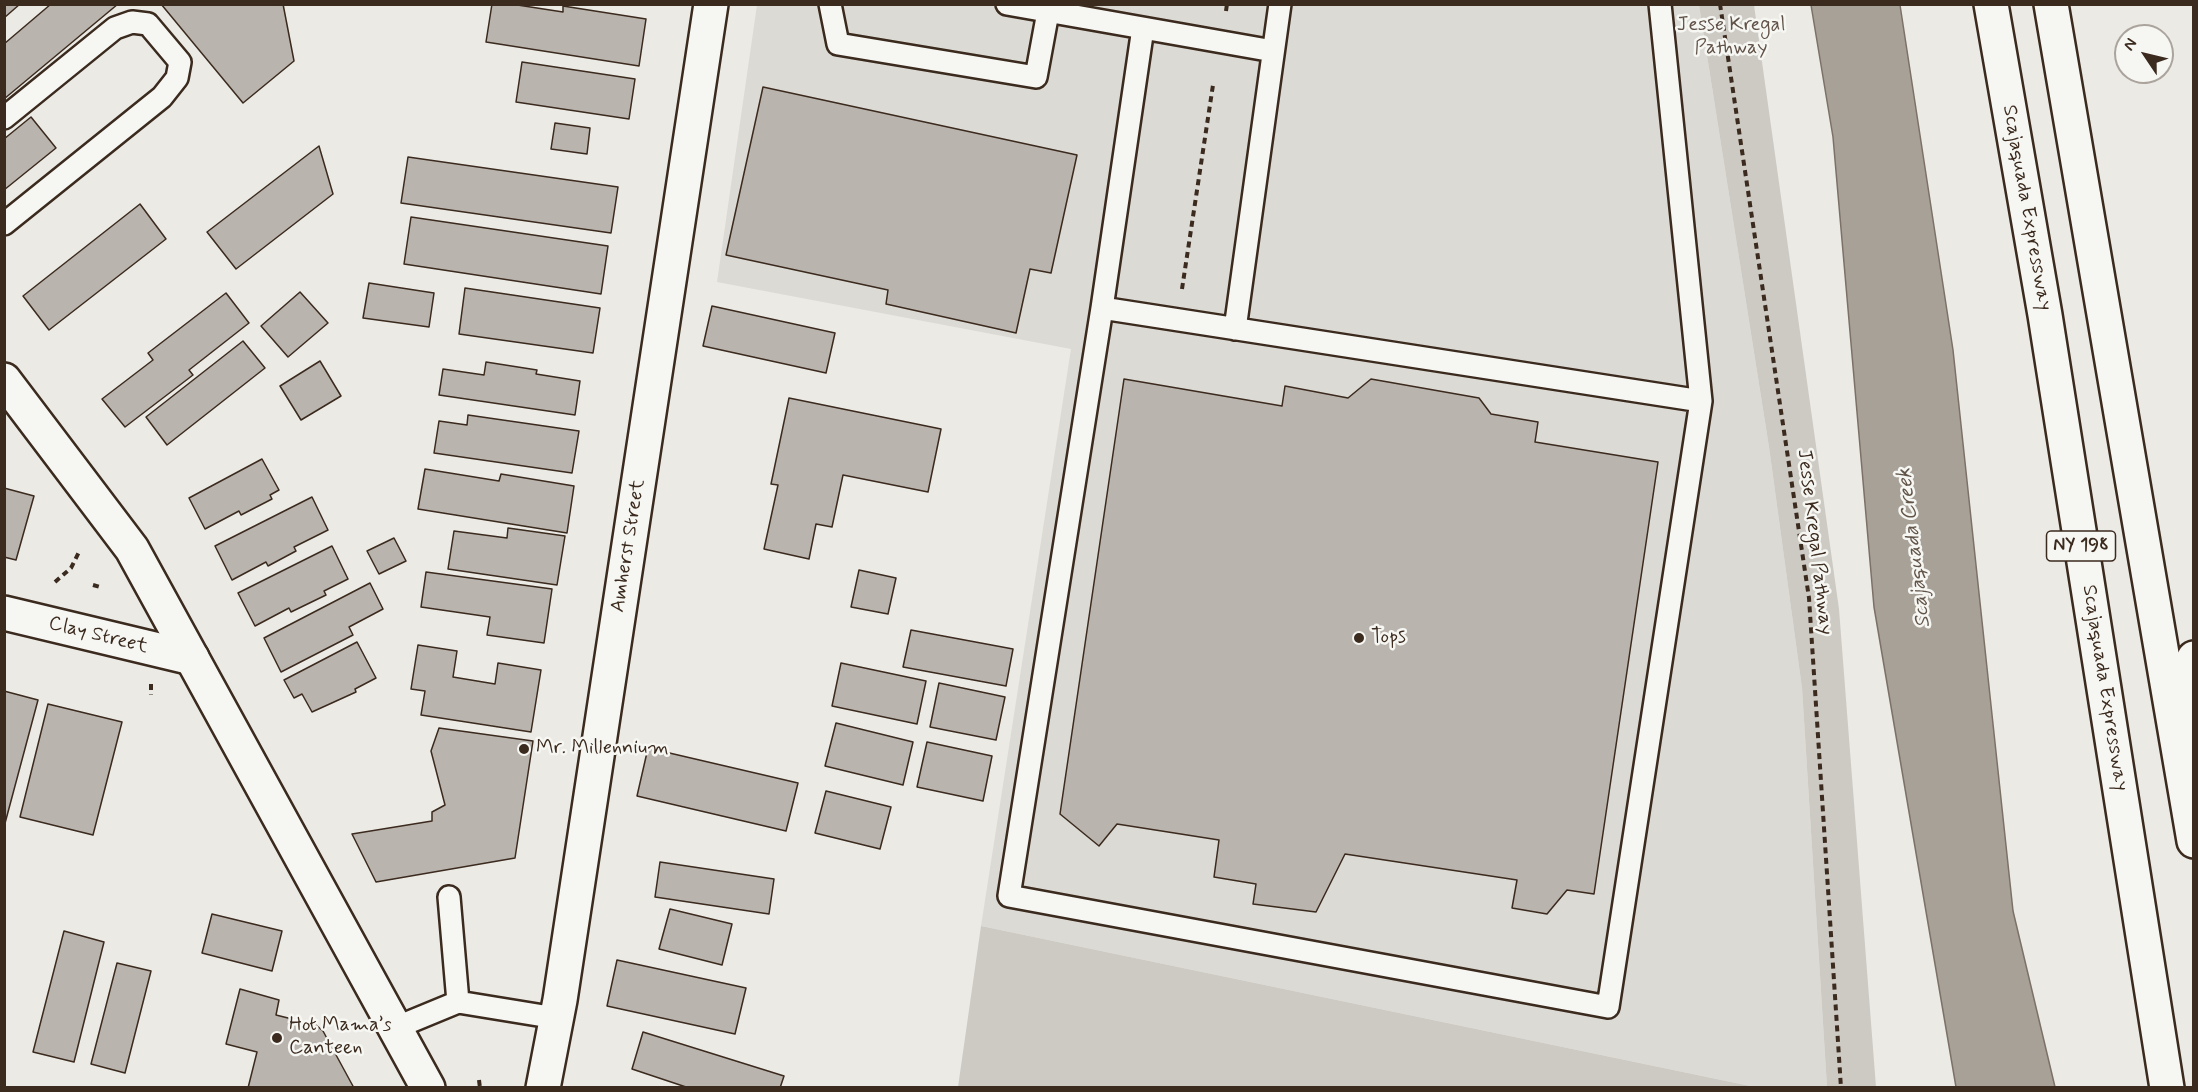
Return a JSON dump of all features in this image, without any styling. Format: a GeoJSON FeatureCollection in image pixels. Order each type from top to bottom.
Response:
{"type":"FeatureCollection","features":[{"type":"Feature","properties":{"kind":"main road","name":"Amherst Street"},"geometry":{"type":"LineString","coordinates":[[543,1088],[556,1018],[711,4]]}},
{"type":"Feature","properties":{"kind":"main road","name":"Scajaquada Expressway"},"geometry":{"type":"LineString","coordinates":[[1990,4],[2045,315],[2167,1088]]}},
{"type":"Feature","properties":{"kind":"main road","name":"NY 198"},"geometry":{"type":"LineString","coordinates":[[2051,4],[2193,841]]}},
{"type":"Feature","properties":{"kind":"main road"},"geometry":{"type":"LineString","coordinates":[[4,380],[132,549],[428,1088]]}},
{"type":"Feature","properties":{"kind":"main road","name":"Clay Street"},"geometry":{"type":"LineString","coordinates":[[4,613],[192,658]]}},
{"type":"Feature","properties":{"kind":"main road"},"geometry":{"type":"LineString","coordinates":[[2185,786],[2193,658]]}},
{"type":"Feature","properties":{"kind":"lane"},"geometry":{"type":"LineString","coordinates":[[830,4],[838,44],[1036,77],[1047,12]]}},
{"type":"Feature","properties":{"kind":"lane"},"geometry":{"type":"LineString","coordinates":[[1007,4],[1047,12],[1075,10],[1143,28],[1273,51]]}},
{"type":"Feature","properties":{"kind":"lane"},"geometry":{"type":"LineString","coordinates":[[1235,329],[1280,4]]}},
{"type":"Feature","properties":{"kind":"lane"},"geometry":{"type":"LineString","coordinates":[[1143,28],[1102,308],[1009,896],[1608,1007],[1701,401],[1660,4]]}},
{"type":"Feature","properties":{"kind":"lane"},"geometry":{"type":"LineString","coordinates":[[4,118],[115,28],[132,22],[148,24],[180,62],[177,78],[162,97],[4,224]]}},
{"type":"Feature","properties":{"kind":"lane"},"geometry":{"type":"LineString","coordinates":[[1102,308],[1701,401]]}},
{"type":"Feature","properties":{"kind":"lane"},"geometry":{"type":"LineString","coordinates":[[449,897],[458,1002]]}},
{"type":"Feature","properties":{"kind":"lane"},"geometry":{"type":"LineString","coordinates":[[395,1028],[458,1002],[556,1018]]}},
{"type":"Feature","properties":{"kind":"path"},"geometry":{"type":"LineString","coordinates":[[1226,11],[1227,4]]}},
{"type":"Feature","properties":{"kind":"path","name":"Jesse Kregal Pathway"},"geometry":{"type":"LineString","coordinates":[[1720,4],[1809,598],[1841,1088]]}},
{"type":"Feature","properties":{"kind":"path"},"geometry":{"type":"LineString","coordinates":[[1182,287],[1213,85]]}},
{"type":"Feature","properties":{"kind":"path"},"geometry":{"type":"LineString","coordinates":[[56,582],[71,568],[80,550]]}},
{"type":"Feature","properties":{"kind":"path"},"geometry":{"type":"LineString","coordinates":[[93,585],[100,587]]}},
{"type":"Feature","properties":{"kind":"path"},"geometry":{"type":"LineString","coordinates":[[479,1080],[480,1088]]}},
{"type":"Feature","properties":{"kind":"shaded area"},"geometry":{"type":"Polygon","coordinates":[[[757,5],[1699,5],[1769,447],[1802,688],[1827,1087],[1755,1087],[981,926],[1071,349],[717,282],[757,5]]]}},
{"type":"Feature","properties":{"kind":"green space","name":"Jesse Kregal Pathway"},"geometry":{"type":"Polygon","coordinates":[[[1699,5],[1754,5],[1839,609],[1876,1087],[1827,1087],[1802,688],[1769,447],[1699,5]]]}},
{"type":"Feature","properties":{"kind":"green space"},"geometry":{"type":"Polygon","coordinates":[[[981,926],[1755,1087],[958,1087],[981,926]]]}},
{"type":"Feature","properties":{"kind":"water","name":"Scajaquada Creek"},"geometry":{"type":"Polygon","coordinates":[[[1811,5],[1900,5],[1953,350],[2013,911],[2055,1087],[1956,1087],[1874,607],[1833,137],[1811,5]]]}},
{"type":"Feature","properties":{"kind":"building"},"geometry":{"type":"Polygon","coordinates":[[[4,4],[20,4],[4,18],[4,4]]]}},
{"type":"Feature","properties":{"kind":"building"},"geometry":{"type":"Polygon","coordinates":[[[51,4],[118,4],[4,99],[4,44],[51,4]]]}},
{"type":"Feature","properties":{"kind":"building"},"geometry":{"type":"Polygon","coordinates":[[[161,4],[283,4],[294,61],[243,103],[161,4]]]}},
{"type":"Feature","properties":{"kind":"building"},"geometry":{"type":"Polygon","coordinates":[[[492,4],[511,4],[563,12],[563,6],[646,19],[639,66],[486,42],[492,4]]]}},
{"type":"Feature","properties":{"kind":"building"},"geometry":{"type":"Polygon","coordinates":[[[522,62],[635,79],[629,119],[516,102],[522,62]]]}},
{"type":"Feature","properties":{"kind":"building"},"geometry":{"type":"Polygon","coordinates":[[[763,87],[1077,155],[1051,273],[1030,269],[1016,333],[886,304],[888,290],[726,255],[763,87]]]}},
{"type":"Feature","properties":{"kind":"building"},"geometry":{"type":"Polygon","coordinates":[[[31,117],[56,148],[4,190],[4,139],[31,117]]]}},
{"type":"Feature","properties":{"kind":"building"},"geometry":{"type":"Polygon","coordinates":[[[555,123],[590,128],[587,154],[551,149],[555,123]]]}},
{"type":"Feature","properties":{"kind":"building"},"geometry":{"type":"Polygon","coordinates":[[[319,146],[333,194],[236,269],[207,232],[319,146]]]}},
{"type":"Feature","properties":{"kind":"building"},"geometry":{"type":"Polygon","coordinates":[[[408,157],[618,187],[611,233],[401,203],[408,157]]]}},
{"type":"Feature","properties":{"kind":"building"},"geometry":{"type":"Polygon","coordinates":[[[140,204],[166,239],[49,330],[23,296],[140,204]]]}},
{"type":"Feature","properties":{"kind":"building"},"geometry":{"type":"Polygon","coordinates":[[[411,217],[608,246],[601,294],[404,264],[411,217]]]}},
{"type":"Feature","properties":{"kind":"building"},"geometry":{"type":"Polygon","coordinates":[[[369,283],[434,293],[429,327],[363,318],[369,283]]]}},
{"type":"Feature","properties":{"kind":"building"},"geometry":{"type":"Polygon","coordinates":[[[465,288],[600,308],[593,353],[459,334],[465,288]]]}},
{"type":"Feature","properties":{"kind":"building"},"geometry":{"type":"Polygon","coordinates":[[[300,292],[328,323],[288,357],[261,326],[300,292]]]}},
{"type":"Feature","properties":{"kind":"building"},"geometry":{"type":"Polygon","coordinates":[[[226,293],[249,323],[189,370],[193,375],[125,427],[102,399],[153,360],[148,353],[226,293]]]}},
{"type":"Feature","properties":{"kind":"building"},"geometry":{"type":"Polygon","coordinates":[[[712,306],[835,333],[826,373],[703,346],[712,306]]]}},
{"type":"Feature","properties":{"kind":"building"},"geometry":{"type":"Polygon","coordinates":[[[243,341],[265,368],[167,445],[146,417],[243,341]]]}},
{"type":"Feature","properties":{"kind":"building"},"geometry":{"type":"Polygon","coordinates":[[[320,361],[341,396],[301,420],[280,386],[320,361]]]}},
{"type":"Feature","properties":{"kind":"building"},"geometry":{"type":"Polygon","coordinates":[[[486,362],[537,370],[536,374],[580,381],[575,415],[439,395],[443,369],[484,375],[486,362]]]}},
{"type":"Feature","properties":{"kind":"building","name":"Tops"},"geometry":{"type":"Polygon","coordinates":[[[1124,379],[1282,406],[1285,386],[1348,398],[1371,379],[1479,398],[1491,414],[1538,422],[1535,442],[1658,462],[1594,894],[1567,890],[1547,914],[1512,908],[1517,880],[1345,854],[1316,912],[1253,904],[1256,884],[1214,877],[1219,840],[1117,824],[1099,846],[1060,814],[1124,379]]]}},
{"type":"Feature","properties":{"kind":"building"},"geometry":{"type":"Polygon","coordinates":[[[789,398],[941,429],[928,492],[843,475],[832,527],[816,524],[809,559],[764,549],[778,485],[771,484],[789,398]]]}},
{"type":"Feature","properties":{"kind":"building"},"geometry":{"type":"Polygon","coordinates":[[[468,415],[579,431],[572,473],[434,453],[439,421],[467,425],[468,415]]]}},
{"type":"Feature","properties":{"kind":"building"},"geometry":{"type":"Polygon","coordinates":[[[262,459],[279,490],[270,495],[272,499],[241,515],[239,511],[205,529],[189,498],[262,459]]]}},
{"type":"Feature","properties":{"kind":"building"},"geometry":{"type":"Polygon","coordinates":[[[425,469],[499,481],[501,474],[574,486],[567,533],[418,509],[425,469]]]}},
{"type":"Feature","properties":{"kind":"building"},"geometry":{"type":"Polygon","coordinates":[[[4,488],[34,496],[16,560],[4,557],[4,488]]]}},
{"type":"Feature","properties":{"kind":"building"},"geometry":{"type":"Polygon","coordinates":[[[312,497],[328,530],[294,547],[296,551],[268,566],[266,562],[232,580],[215,546],[312,497]]]}},
{"type":"Feature","properties":{"kind":"building"},"geometry":{"type":"Polygon","coordinates":[[[508,528],[565,536],[557,585],[448,569],[454,531],[507,538],[508,528]]]}},
{"type":"Feature","properties":{"kind":"building"},"geometry":{"type":"Polygon","coordinates":[[[394,538],[406,561],[379,574],[367,551],[394,538]]]}},
{"type":"Feature","properties":{"kind":"building"},"geometry":{"type":"Polygon","coordinates":[[[332,546],[348,579],[324,591],[326,595],[291,612],[289,608],[255,626],[238,593],[332,546]]]}},
{"type":"Feature","properties":{"kind":"building"},"geometry":{"type":"Polygon","coordinates":[[[859,570],[896,578],[888,614],[851,607],[859,570]]]}},
{"type":"Feature","properties":{"kind":"building"},"geometry":{"type":"Polygon","coordinates":[[[426,572],[552,589],[544,643],[487,635],[490,617],[421,607],[426,572]]]}},
{"type":"Feature","properties":{"kind":"building"},"geometry":{"type":"Polygon","coordinates":[[[370,583],[383,609],[349,627],[353,635],[281,672],[264,638],[370,583]]]}},
{"type":"Feature","properties":{"kind":"building"},"geometry":{"type":"Polygon","coordinates":[[[911,630],[1013,649],[1006,686],[903,667],[911,630]]]}},
{"type":"Feature","properties":{"kind":"building"},"geometry":{"type":"Polygon","coordinates":[[[357,642],[376,678],[355,689],[356,692],[312,712],[302,694],[294,698],[284,680],[357,642]]]}},
{"type":"Feature","properties":{"kind":"building"},"geometry":{"type":"Polygon","coordinates":[[[418,645],[457,651],[453,677],[495,684],[498,663],[541,670],[531,732],[421,715],[425,691],[411,689],[418,645]]]}},
{"type":"Feature","properties":{"kind":"building"},"geometry":{"type":"Polygon","coordinates":[[[841,663],[926,681],[917,724],[832,706],[841,663]]]}},
{"type":"Feature","properties":{"kind":"building"},"geometry":{"type":"Polygon","coordinates":[[[939,683],[1005,697],[996,740],[930,727],[939,683]]]}},
{"type":"Feature","properties":{"kind":"building"},"geometry":{"type":"Polygon","coordinates":[[[4,691],[38,700],[4,827],[4,691]]]}},
{"type":"Feature","properties":{"kind":"building"},"geometry":{"type":"Polygon","coordinates":[[[48,704],[122,722],[93,835],[20,817],[48,704]]]}},
{"type":"Feature","properties":{"kind":"building"},"geometry":{"type":"Polygon","coordinates":[[[836,723],[913,742],[903,785],[825,766],[836,723]]]}},
{"type":"Feature","properties":{"kind":"building"},"geometry":{"type":"Polygon","coordinates":[[[439,728],[533,741],[515,858],[376,882],[352,834],[432,821],[432,812],[445,805],[431,751],[439,728]]]}},
{"type":"Feature","properties":{"kind":"building"},"geometry":{"type":"Polygon","coordinates":[[[927,742],[992,756],[983,801],[917,787],[927,742]]]}},
{"type":"Feature","properties":{"kind":"building"},"geometry":{"type":"Polygon","coordinates":[[[648,748],[798,783],[786,831],[637,796],[648,748]]]}},
{"type":"Feature","properties":{"kind":"building"},"geometry":{"type":"Polygon","coordinates":[[[826,791],[891,807],[880,849],[815,833],[826,791]]]}},
{"type":"Feature","properties":{"kind":"building"},"geometry":{"type":"Polygon","coordinates":[[[660,862],[774,879],[769,914],[655,897],[660,862]]]}},
{"type":"Feature","properties":{"kind":"building"},"geometry":{"type":"Polygon","coordinates":[[[670,909],[732,924],[722,965],[659,949],[670,909]]]}},
{"type":"Feature","properties":{"kind":"building"},"geometry":{"type":"Polygon","coordinates":[[[212,914],[282,931],[272,971],[202,953],[212,914]]]}},
{"type":"Feature","properties":{"kind":"building"},"geometry":{"type":"Polygon","coordinates":[[[64,931],[104,942],[74,1062],[33,1052],[64,931]]]}},
{"type":"Feature","properties":{"kind":"building"},"geometry":{"type":"Polygon","coordinates":[[[617,960],[746,988],[735,1034],[607,1006],[617,960]]]}},
{"type":"Feature","properties":{"kind":"building"},"geometry":{"type":"Polygon","coordinates":[[[117,963],[151,971],[125,1073],[91,1064],[117,963]]]}},
{"type":"Feature","properties":{"kind":"building","name":"Hot Mama’s Canteen"},"geometry":{"type":"Polygon","coordinates":[[[240,989],[279,1000],[276,1015],[316,1025],[323,1031],[354,1088],[248,1088],[257,1052],[226,1044],[240,989]]]}},
{"type":"Feature","properties":{"kind":"building"},"geometry":{"type":"Polygon","coordinates":[[[643,1032],[784,1076],[780,1088],[689,1088],[632,1069],[643,1032]]]}},
{"type":"Feature","properties":{"kind":"place","name":"Tops"},"geometry":{"type":"Point","coordinates":[1359,638]}},
{"type":"Feature","properties":{"kind":"place","name":"Mr. Millennium"},"geometry":{"type":"Point","coordinates":[524,749]}},
{"type":"Feature","properties":{"kind":"place","name":"Hot Mama’s Canteen"},"geometry":{"type":"Point","coordinates":[277,1038]}}]}
